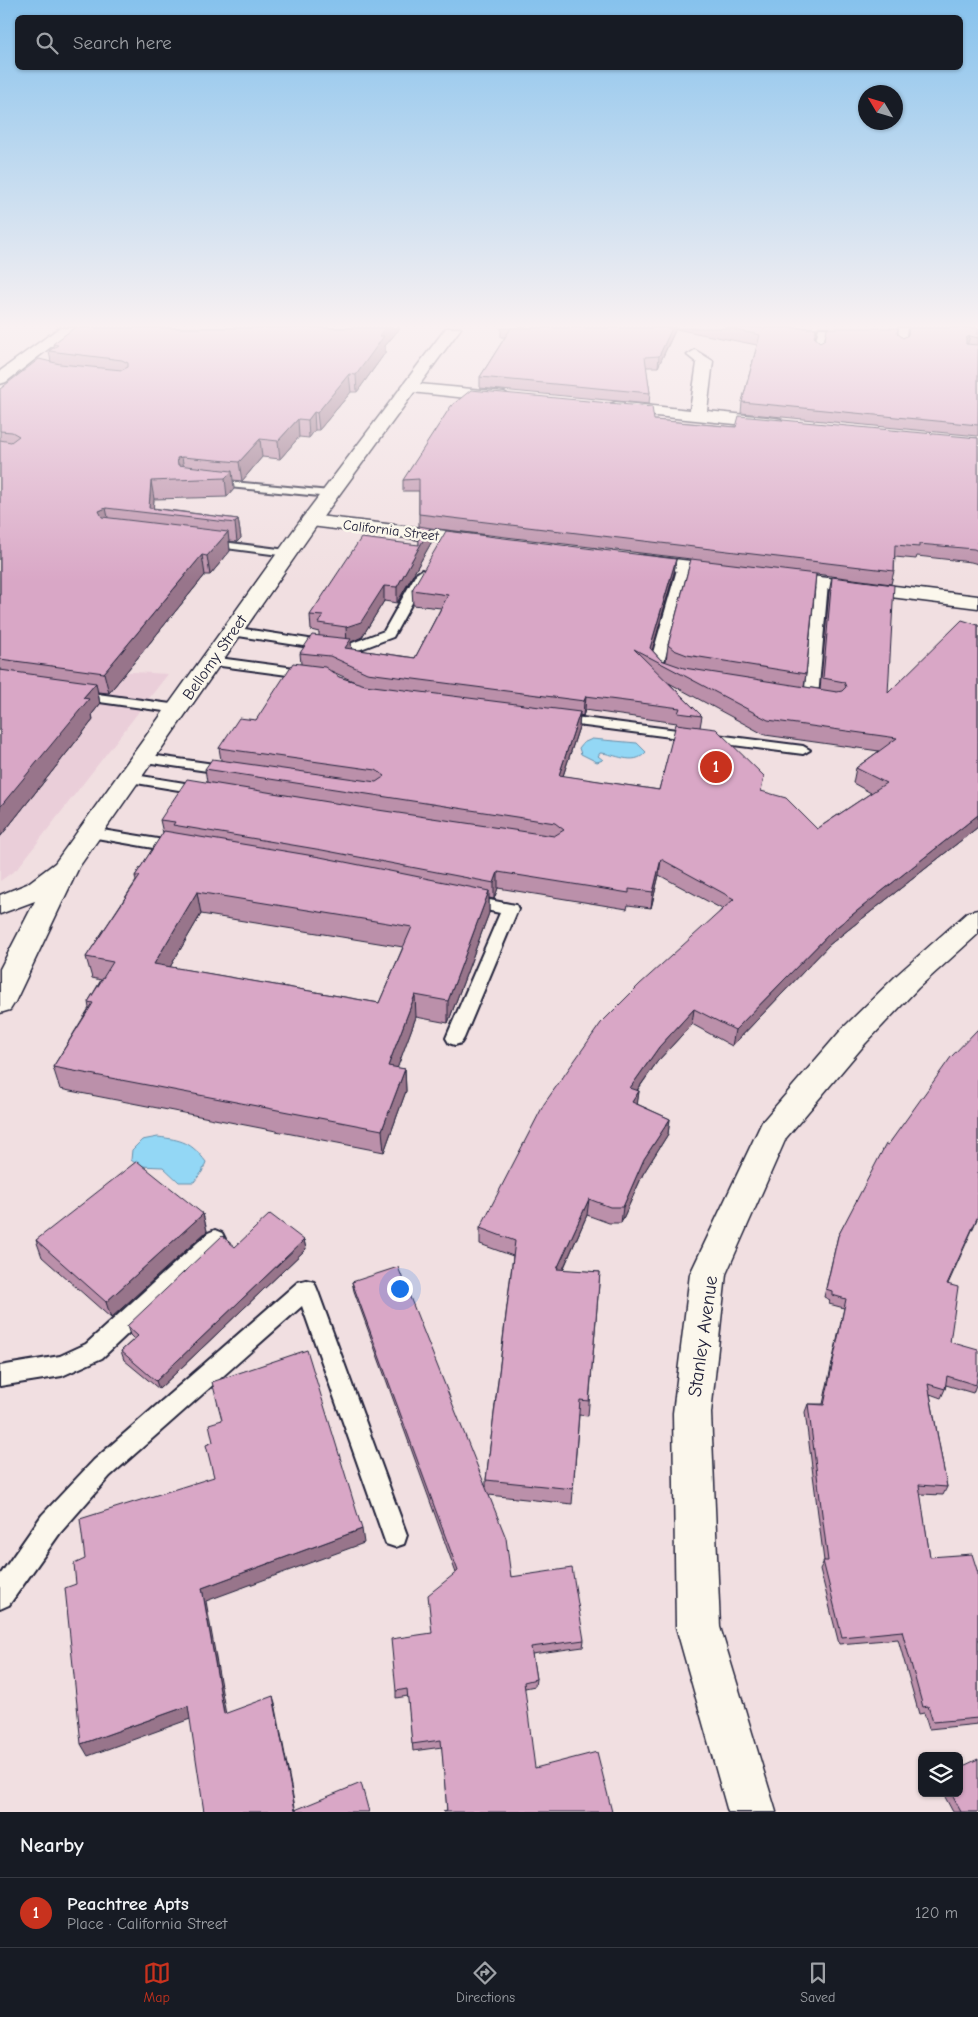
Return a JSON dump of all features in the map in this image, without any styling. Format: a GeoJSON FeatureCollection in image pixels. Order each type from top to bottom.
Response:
{"type":"FeatureCollection","features":[{"type":"Feature","properties":{"kind":"street","name":"Bellomy Street"},"geometry":{"type":"LineString","coordinates":[[1,995],[67,866],[310,520],[390,413]]}},
{"type":"Feature","properties":{"kind":"street"},"geometry":{"type":"LineString","coordinates":[[671,413],[794,424]]}},
{"type":"Feature","properties":{"kind":"street","name":"California Street"},"geometry":{"type":"LineString","coordinates":[[310,520],[440,541],[500,544]]}},
{"type":"Feature","properties":{"kind":"street"},"geometry":{"type":"LineString","coordinates":[[616,558],[743,573]]}},
{"type":"Feature","properties":{"kind":"street"},"geometry":{"type":"LineString","coordinates":[[763,576],[978,602]]}},
{"type":"Feature","properties":{"kind":"street"},"geometry":{"type":"LineString","coordinates":[[0,904],[37,890],[67,866]]}},
{"type":"Feature","properties":{"kind":"street","name":"Stanley Avenue"},"geometry":{"type":"LineString","coordinates":[[752,1812],[698,1627],[692,1412],[708,1274],[773,1131],[854,1036],[908,982],[978,919]]}},
{"type":"Feature","properties":{"kind":"lane"},"geometry":{"type":"LineString","coordinates":[[205,482],[330,494]]}},
{"type":"Feature","properties":{"kind":"lane"},"geometry":{"type":"LineString","coordinates":[[199,542],[287,553]]}},
{"type":"Feature","properties":{"kind":"lane"},"geometry":{"type":"LineString","coordinates":[[232,631],[348,649],[365,644],[389,634],[429,562]]}},
{"type":"Feature","properties":{"kind":"lane"},"geometry":{"type":"LineString","coordinates":[[683,677],[666,671],[657,663],[684,566]]}},
{"type":"Feature","properties":{"kind":"lane"},"geometry":{"type":"LineString","coordinates":[[822,583],[806,696],[826,699]]}},
{"type":"Feature","properties":{"kind":"lane"},"geometry":{"type":"LineString","coordinates":[[211,661],[322,676]]}},
{"type":"Feature","properties":{"kind":"lane"},"geometry":{"type":"LineString","coordinates":[[58,692],[178,709]]}},
{"type":"Feature","properties":{"kind":"lane"},"geometry":{"type":"LineString","coordinates":[[541,716],[803,750]]}},
{"type":"Feature","properties":{"kind":"lane"},"geometry":{"type":"LineString","coordinates":[[143,758],[242,772]]}},
{"type":"Feature","properties":{"kind":"lane"},"geometry":{"type":"LineString","coordinates":[[129,778],[217,792]]}},
{"type":"Feature","properties":{"kind":"lane"},"geometry":{"type":"LineString","coordinates":[[90,833],[196,851]]}},
{"type":"Feature","properties":{"kind":"lane"},"geometry":{"type":"LineString","coordinates":[[451,898],[510,909],[455,1038]]}},
{"type":"Feature","properties":{"kind":"lane"},"geometry":{"type":"LineString","coordinates":[[0,1376],[62,1366],[94,1351],[215,1239]]}},
{"type":"Feature","properties":{"kind":"lane"},"geometry":{"type":"LineString","coordinates":[[0,1596],[51,1524],[102,1468],[306,1289],[395,1535]]}},
{"type":"Feature","properties":{"kind":"shaded area"},"geometry":{"type":"Polygon","coordinates":[[[0,664],[168,674],[17,869],[0,881],[0,664]]]}},
{"type":"Feature","properties":{"kind":"water"},"geometry":{"type":"Polygon","coordinates":[[[592,739],[637,743],[646,752],[641,756],[630,759],[600,753],[598,756],[603,760],[597,762],[581,754],[579,748],[583,743],[592,739]]]}},
{"type":"Feature","properties":{"kind":"water"},"geometry":{"type":"Polygon","coordinates":[[[158,1137],[174,1139],[191,1146],[206,1162],[202,1172],[194,1182],[179,1182],[163,1167],[139,1166],[131,1160],[132,1150],[142,1140],[158,1137]]]}},
{"type":"Feature","properties":{"kind":"building"},"geometry":{"type":"Polygon","coordinates":[[[0,413],[314,413],[308,420],[298,419],[278,441],[260,439],[239,462],[177,458],[178,465],[232,471],[225,478],[151,481],[149,508],[238,519],[235,523],[106,508],[99,511],[102,517],[228,532],[207,556],[202,555],[104,673],[0,659],[0,440],[11,442],[19,436],[12,432],[0,431],[0,413]]]}},
{"type":"Feature","properties":{"kind":"building"},"geometry":{"type":"Polygon","coordinates":[[[447,413],[653,413],[654,420],[736,427],[739,416],[978,438],[978,551],[974,549],[919,544],[919,547],[895,545],[894,571],[419,514],[419,479],[403,480],[447,413]]]}},
{"type":"Feature","properties":{"kind":"building"},"geometry":{"type":"Polygon","coordinates":[[[850,413],[978,413],[978,425],[850,413]]]}},
{"type":"Feature","properties":{"kind":"building"},"geometry":{"type":"Polygon","coordinates":[[[419,526],[430,528],[397,587],[384,586],[361,622],[346,627],[318,623],[323,616],[310,615],[361,538],[419,545],[419,526]]]}},
{"type":"Feature","properties":{"kind":"building"},"geometry":{"type":"Polygon","coordinates":[[[446,531],[676,559],[650,648],[661,660],[684,668],[837,692],[842,691],[846,687],[844,682],[823,678],[832,577],[894,585],[888,693],[962,620],[978,625],[978,815],[833,930],[735,1030],[694,1009],[659,1047],[630,1088],[639,1091],[632,1102],[670,1119],[644,1159],[623,1207],[610,1207],[589,1199],[557,1269],[600,1272],[589,1401],[580,1400],[573,1489],[486,1480],[515,1241],[480,1228],[544,1104],[601,1023],[640,984],[734,899],[661,859],[653,892],[629,889],[629,893],[498,872],[494,883],[322,850],[173,825],[175,822],[160,820],[187,779],[554,836],[564,830],[555,823],[205,769],[212,759],[376,782],[385,776],[376,770],[219,748],[239,718],[256,720],[293,663],[325,667],[339,677],[365,685],[580,712],[559,775],[659,790],[676,724],[716,729],[764,776],[761,791],[786,798],[817,829],[886,783],[856,768],[897,738],[768,720],[634,649],[702,716],[678,713],[680,708],[586,696],[584,701],[367,673],[330,656],[300,653],[312,635],[351,639],[345,648],[415,658],[448,595],[412,590],[446,531]]]}},
{"type":"Feature","properties":{"kind":"building"},"geometry":{"type":"Polygon","coordinates":[[[691,559],[816,574],[806,674],[687,655],[674,650],[668,645],[691,559]]]}},
{"type":"Feature","properties":{"kind":"building"},"geometry":{"type":"Polygon","coordinates":[[[0,670],[96,683],[83,698],[89,699],[0,807],[0,670]]]}},
{"type":"Feature","properties":{"kind":"building"},"geometry":{"type":"Polygon","coordinates":[[[164,831],[320,857],[489,891],[448,1001],[415,995],[388,1066],[405,1069],[382,1130],[53,1067],[93,1003],[88,1002],[113,962],[86,957],[140,876],[135,876],[164,831]],[[197,892],[154,964],[379,1003],[412,927],[197,892]]]}},
{"type":"Feature","properties":{"kind":"building"},"geometry":{"type":"Polygon","coordinates":[[[978,1029],[978,1216],[947,1284],[958,1287],[950,1342],[978,1350],[978,1371],[976,1385],[947,1376],[945,1389],[928,1384],[947,1487],[919,1485],[930,1557],[972,1554],[978,1573],[978,1718],[933,1722],[928,1706],[923,1707],[902,1631],[842,1637],[823,1561],[828,1561],[808,1404],[824,1405],[846,1299],[832,1295],[832,1291],[826,1289],[838,1236],[886,1144],[888,1145],[951,1057],[978,1029]]]}},
{"type":"Feature","properties":{"kind":"building"},"geometry":{"type":"Polygon","coordinates":[[[137,1161],[203,1214],[106,1302],[36,1240],[137,1161]]]}},
{"type":"Feature","properties":{"kind":"building"},"geometry":{"type":"Polygon","coordinates":[[[270,1214],[304,1240],[156,1381],[121,1351],[138,1336],[127,1326],[222,1236],[235,1247],[270,1214]]]}},
{"type":"Feature","properties":{"kind":"building"},"geometry":{"type":"Polygon","coordinates":[[[398,1267],[506,1538],[511,1577],[572,1568],[584,1640],[531,1647],[536,1679],[524,1682],[535,1768],[597,1752],[612,1812],[443,1812],[447,1811],[441,1740],[412,1744],[407,1689],[396,1691],[391,1639],[432,1633],[428,1595],[458,1571],[352,1282],[398,1267]]]}},
{"type":"Feature","properties":{"kind":"building"},"geometry":{"type":"Polygon","coordinates":[[[307,1350],[362,1529],[202,1588],[224,1714],[273,1696],[295,1810],[361,1783],[369,1812],[204,1812],[188,1706],[81,1744],[65,1588],[76,1584],[74,1564],[85,1559],[80,1519],[214,1477],[206,1445],[213,1442],[209,1424],[222,1420],[212,1382],[307,1350]]]}},
{"type":"Feature","properties":{"kind":"building"},"geometry":{"type":"Polygon","coordinates":[[[978,1759],[978,1812],[961,1812],[953,1797],[963,1797],[963,1766],[978,1759]]]}},
{"type":"Feature","properties":{"kind":"place","name":"Peachtree Apts"},"geometry":{"type":"Point","coordinates":[716,767]}}]}
